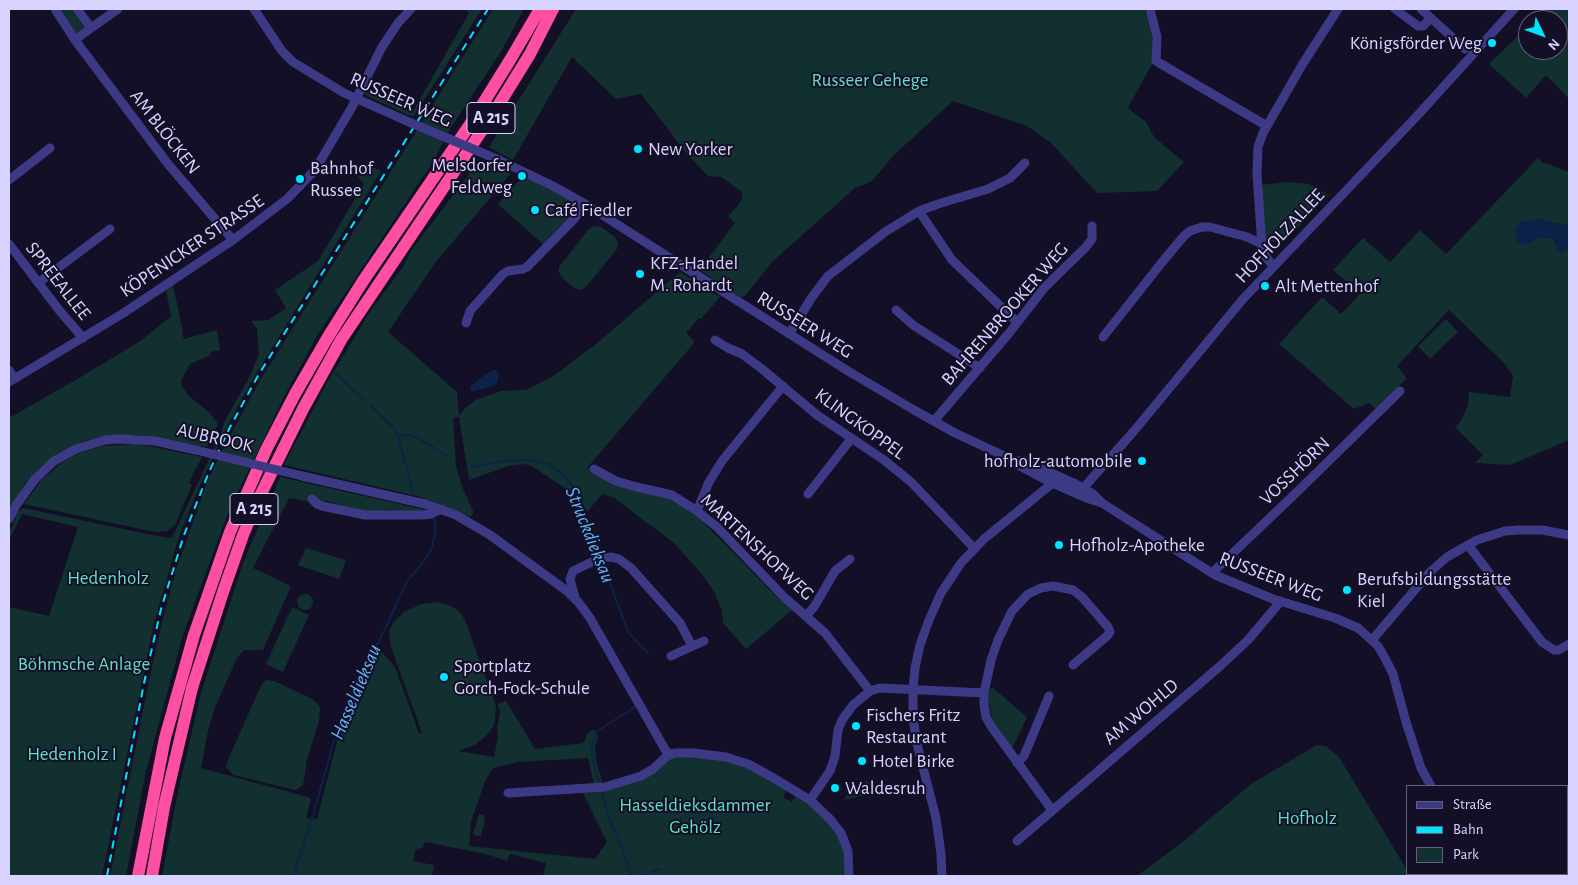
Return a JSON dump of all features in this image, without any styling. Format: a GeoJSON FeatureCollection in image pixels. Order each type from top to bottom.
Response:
{"type":"FeatureCollection","features":[{"type":"Feature","properties":{"kind":"highway"},"geometry":{"type":"LineString","coordinates":[[522,41],[536,9]]}},
{"type":"Feature","properties":{"kind":"highway","name":"A 215"},"geometry":{"type":"LineString","coordinates":[[138,876],[165,738],[194,635],[230,532],[266,450],[328,336],[369,272],[471,123],[540,9]]}},
{"type":"Feature","properties":{"kind":"highway","name":"A 215"},"geometry":{"type":"LineString","coordinates":[[152,876],[164,807],[192,688],[223,592],[257,502],[303,409],[341,340],[493,114],[530,54],[553,9]]}},
{"type":"Feature","properties":{"kind":"highway"},"geometry":{"type":"LineString","coordinates":[[530,54],[562,9]]}},
{"type":"Feature","properties":{"kind":"street","name":"AM BLÖCKEN"},"geometry":{"type":"LineString","coordinates":[[55,9],[75,40],[168,164],[233,240]]}},
{"type":"Feature","properties":{"kind":"street"},"geometry":{"type":"LineString","coordinates":[[77,9],[91,28]]}},
{"type":"Feature","properties":{"kind":"street"},"geometry":{"type":"LineString","coordinates":[[75,40],[118,9]]}},
{"type":"Feature","properties":{"kind":"street","name":"RUSSEER WEG"},"geometry":{"type":"LineString","coordinates":[[254,9],[276,43],[287,56],[314,76],[356,99],[499,160],[585,204],[854,375],[934,421],[1015,461],[1020,466],[1081,491],[1212,573],[1281,601],[1347,622],[1364,632],[1383,654],[1393,674],[1421,768],[1430,785]]}},
{"type":"Feature","properties":{"kind":"street","name":"KÖPENICKER STRASSE"},"geometry":{"type":"LineString","coordinates":[[11,380],[122,314],[233,240],[287,199],[313,172],[356,99],[382,48],[398,23],[411,9]]}},
{"type":"Feature","properties":{"kind":"street"},"geometry":{"type":"LineString","coordinates":[[1150,9],[1157,37],[1156,61],[1267,126]]}},
{"type":"Feature","properties":{"kind":"street"},"geometry":{"type":"LineString","coordinates":[[1273,266],[1266,257],[1262,244],[1256,162],[1258,147],[1267,126],[1310,52],[1338,9]]}},
{"type":"Feature","properties":{"kind":"street"},"geometry":{"type":"LineString","coordinates":[[1395,9],[1418,26],[1423,26],[1431,18]]}},
{"type":"Feature","properties":{"kind":"street"},"geometry":{"type":"LineString","coordinates":[[1421,9],[1465,49]]}},
{"type":"Feature","properties":{"kind":"street","name":"HOFHOLZALLEE"},"geometry":{"type":"LineString","coordinates":[[1081,491],[1134,432],[1222,323],[1273,266],[1417,116],[1514,9]]}},
{"type":"Feature","properties":{"kind":"street"},"geometry":{"type":"LineString","coordinates":[[9,180],[50,148]]}},
{"type":"Feature","properties":{"kind":"street"},"geometry":{"type":"LineString","coordinates":[[789,334],[812,296],[828,276],[885,232],[919,211],[988,188],[1010,178],[1025,163]]}},
{"type":"Feature","properties":{"kind":"street"},"geometry":{"type":"LineString","coordinates":[[466,323],[470,312],[503,274],[508,271],[526,268],[574,219],[585,204]]}},
{"type":"Feature","properties":{"kind":"street"},"geometry":{"type":"LineString","coordinates":[[919,211],[952,260],[1017,322]]}},
{"type":"Feature","properties":{"kind":"street","name":"BAHRENBROOKER WEG"},"geometry":{"type":"LineString","coordinates":[[934,421],[980,368],[1049,282],[1090,242],[1093,234],[1092,226]]}},
{"type":"Feature","properties":{"kind":"street"},"geometry":{"type":"LineString","coordinates":[[1103,337],[1168,255],[1190,231],[1202,227],[1210,227],[1247,237],[1262,244]]}},
{"type":"Feature","properties":{"kind":"street"},"geometry":{"type":"LineString","coordinates":[[38,283],[110,228]]}},
{"type":"Feature","properties":{"kind":"street","name":"SPREEALLEE"},"geometry":{"type":"LineString","coordinates":[[9,244],[58,310],[83,338]]}},
{"type":"Feature","properties":{"kind":"street"},"geometry":{"type":"LineString","coordinates":[[896,310],[914,325],[980,368]]}},
{"type":"Feature","properties":{"kind":"street","name":"KLINGKOPPEL"},"geometry":{"type":"LineString","coordinates":[[715,340],[742,354],[804,404],[912,482],[974,548]]}},
{"type":"Feature","properties":{"kind":"street"},"geometry":{"type":"LineString","coordinates":[[9,370],[11,380]]}},
{"type":"Feature","properties":{"kind":"street"},"geometry":{"type":"LineString","coordinates":[[698,511],[715,472],[783,386]]}},
{"type":"Feature","properties":{"kind":"street","name":"VOSSHÖRN"},"geometry":{"type":"LineString","coordinates":[[1212,573],[1400,391]]}},
{"type":"Feature","properties":{"kind":"street"},"geometry":{"type":"LineString","coordinates":[[808,494],[851,439]]}},
{"type":"Feature","properties":{"kind":"street","name":"AUBROOK"},"geometry":{"type":"LineString","coordinates":[[9,519],[26,490],[44,470],[65,454],[104,440],[156,441],[387,494],[442,509],[480,528],[575,598]]}},
{"type":"Feature","properties":{"kind":"street","name":"MARTENSHOFWEG"},"geometry":{"type":"LineString","coordinates":[[594,468],[616,481],[672,495],[698,511],[717,527],[784,597],[829,637],[870,691]]}},
{"type":"Feature","properties":{"kind":"street"},"geometry":{"type":"LineString","coordinates":[[942,876],[942,854],[936,818],[913,718],[913,690],[917,656],[929,620],[948,580],[961,563],[974,548],[1056,480]]}},
{"type":"Feature","properties":{"kind":"street"},"geometry":{"type":"LineString","coordinates":[[312,499],[322,506],[365,515],[421,515],[435,513],[442,509]]}},
{"type":"Feature","properties":{"kind":"street"},"geometry":{"type":"LineString","coordinates":[[1372,640],[1430,572],[1447,557],[1468,545],[1497,533],[1519,530],[1542,530],[1569,535]]}},
{"type":"Feature","properties":{"kind":"street"},"geometry":{"type":"LineString","coordinates":[[1468,545],[1546,645],[1554,650],[1559,650],[1569,644]]}},
{"type":"Feature","properties":{"kind":"street"},"geometry":{"type":"LineString","coordinates":[[671,754],[666,751],[590,618],[575,598],[570,579],[571,573],[601,557],[615,557],[627,564],[680,623],[692,646]]}},
{"type":"Feature","properties":{"kind":"street"},"geometry":{"type":"LineString","coordinates":[[806,616],[814,607],[835,571],[850,559]]}},
{"type":"Feature","properties":{"kind":"street"},"geometry":{"type":"LineString","coordinates":[[1052,810],[988,721],[984,704],[984,693],[994,649],[1007,619],[1022,598],[1041,588],[1057,586],[1073,590],[1109,630],[1107,636],[1073,665]]}},
{"type":"Feature","properties":{"kind":"street","name":"AM WOHLD"},"geometry":{"type":"LineString","coordinates":[[1017,840],[1219,667],[1248,640],[1281,601]]}},
{"type":"Feature","properties":{"kind":"street"},"geometry":{"type":"LineString","coordinates":[[671,656],[704,641]]}},
{"type":"Feature","properties":{"kind":"street"},"geometry":{"type":"LineString","coordinates":[[810,800],[827,777],[832,766],[836,752],[838,730],[842,720],[853,706],[870,691],[880,688],[984,693]]}},
{"type":"Feature","properties":{"kind":"street"},"geometry":{"type":"LineString","coordinates":[[1017,763],[1024,756],[1050,696]]}},
{"type":"Feature","properties":{"kind":"street"},"geometry":{"type":"LineString","coordinates":[[508,792],[601,787],[649,772],[671,754],[680,752],[736,760],[760,770],[810,800],[830,819],[841,833],[848,851],[849,876]]}},
{"type":"Feature","properties":{"kind":"green space"},"geometry":{"type":"Polygon","coordinates":[[[58,9],[71,9],[84,27],[74,35],[58,9]]]}},
{"type":"Feature","properties":{"kind":"green space"},"geometry":{"type":"Polygon","coordinates":[[[465,9],[482,9],[414,116],[365,95],[364,91],[412,113],[469,13],[465,9]]]}},
{"type":"Feature","properties":{"kind":"green space"},"geometry":{"type":"Polygon","coordinates":[[[493,9],[524,9],[502,50],[448,132],[435,159],[318,334],[285,395],[228,513],[183,635],[146,771],[126,876],[110,876],[162,622],[177,567],[208,480],[259,382],[493,9]]]}},
{"type":"Feature","properties":{"kind":"green space","name":"Russeer Gehege"},"geometry":{"type":"Polygon","coordinates":[[[576,9],[1145,9],[1152,35],[1152,64],[1128,108],[1146,122],[1154,137],[1184,162],[1157,191],[1097,193],[1051,143],[1027,126],[953,101],[894,155],[872,181],[855,188],[772,262],[745,296],[740,297],[701,271],[701,268],[735,223],[728,216],[740,203],[742,192],[721,177],[708,176],[687,154],[641,94],[616,99],[572,57],[513,160],[489,147],[576,9]]]}},
{"type":"Feature","properties":{"kind":"green space"},"geometry":{"type":"Polygon","coordinates":[[[1569,9],[1569,99],[1546,75],[1526,98],[1489,64],[1518,36],[1518,60],[1568,60],[1568,10],[1549,10],[1569,9]]]}},
{"type":"Feature","properties":{"kind":"green space"},"geometry":{"type":"Polygon","coordinates":[[[1538,158],[1542,162],[1569,172],[1569,226],[1536,219],[1530,243],[1540,237],[1552,238],[1561,252],[1569,248],[1569,440],[1510,465],[1475,463],[1483,455],[1455,427],[1460,422],[1468,406],[1469,392],[1510,397],[1513,376],[1504,363],[1449,310],[1397,366],[1407,378],[1376,409],[1369,403],[1354,409],[1279,344],[1322,297],[1341,314],[1360,294],[1333,270],[1363,238],[1390,262],[1420,230],[1446,254],[1538,158]]]}},
{"type":"Feature","properties":{"kind":"green space"},"geometry":{"type":"Polygon","coordinates":[[[479,161],[511,173],[435,263],[388,332],[457,392],[459,416],[465,408],[476,400],[501,391],[526,390],[552,377],[596,344],[680,272],[720,297],[686,333],[695,342],[587,468],[622,486],[672,500],[687,509],[700,519],[792,610],[746,649],[723,623],[722,610],[713,590],[701,573],[674,543],[614,498],[602,494],[588,511],[584,511],[569,491],[532,466],[524,464],[508,466],[469,480],[459,417],[453,418],[456,466],[463,489],[473,511],[473,515],[470,517],[421,497],[284,465],[328,381],[371,310],[403,267],[410,252],[479,161]]]}},
{"type":"Feature","properties":{"kind":"green space"},"geometry":{"type":"Polygon","coordinates":[[[370,166],[381,171],[251,382],[203,478],[179,536],[154,623],[102,876],[9,876],[9,607],[49,616],[78,527],[22,514],[9,540],[9,534],[18,512],[23,508],[172,538],[221,434],[224,422],[248,380],[259,354],[257,329],[251,321],[268,320],[286,308],[275,290],[318,261],[364,184],[358,177],[360,174],[362,176],[365,172],[363,170],[364,167],[370,166]]]}},
{"type":"Feature","properties":{"kind":"green space"},"geometry":{"type":"Polygon","coordinates":[[[522,177],[536,182],[573,202],[574,205],[573,212],[543,244],[498,204],[522,177]]]}},
{"type":"Feature","properties":{"kind":"green space"},"geometry":{"type":"Polygon","coordinates":[[[1287,182],[1309,184],[1329,195],[1293,233],[1276,242],[1265,242],[1261,185],[1287,182]]]}},
{"type":"Feature","properties":{"kind":"green space"},"geometry":{"type":"Polygon","coordinates":[[[593,226],[601,227],[615,237],[618,243],[617,249],[586,287],[580,290],[574,288],[562,278],[559,267],[593,226]]]}},
{"type":"Feature","properties":{"kind":"green space"},"geometry":{"type":"Polygon","coordinates":[[[173,285],[184,339],[217,330],[220,350],[211,352],[209,356],[190,364],[181,381],[189,396],[209,412],[218,424],[207,447],[141,435],[109,435],[84,441],[57,454],[39,468],[24,485],[9,512],[9,418],[139,342],[171,317],[166,290],[173,285]]]}},
{"type":"Feature","properties":{"kind":"green space"},"geometry":{"type":"Polygon","coordinates":[[[1446,319],[1458,332],[1430,359],[1418,346],[1446,319]]]}},
{"type":"Feature","properties":{"kind":"green space"},"geometry":{"type":"Polygon","coordinates":[[[138,444],[202,457],[189,482],[192,485],[175,525],[167,531],[155,532],[24,504],[42,479],[63,462],[77,454],[102,446],[138,444]]]}},
{"type":"Feature","properties":{"kind":"green space","name":"Hasseldieksdammer Gehölz"},"geometry":{"type":"Polygon","coordinates":[[[280,477],[426,510],[406,513],[394,510],[367,512],[326,501],[314,502],[289,498],[253,568],[291,586],[263,650],[244,650],[237,658],[215,707],[201,768],[311,798],[306,818],[317,819],[337,742],[350,705],[379,649],[395,667],[419,733],[422,733],[391,647],[389,632],[393,623],[404,612],[421,604],[440,602],[459,611],[465,620],[496,706],[494,725],[487,735],[475,745],[458,751],[494,757],[500,712],[498,704],[506,701],[535,749],[583,743],[588,733],[594,729],[598,736],[595,746],[596,761],[603,784],[594,785],[588,758],[518,762],[493,768],[485,781],[471,822],[469,846],[595,859],[607,842],[583,793],[594,792],[680,755],[719,759],[746,768],[787,789],[783,797],[792,802],[797,794],[808,802],[833,828],[837,835],[845,852],[845,876],[543,876],[546,863],[510,854],[507,861],[486,854],[425,842],[422,848],[416,849],[413,861],[434,865],[432,876],[162,876],[178,791],[201,693],[243,563],[280,477]]]}},
{"type":"Feature","properties":{"kind":"green space"},"geometry":{"type":"Polygon","coordinates":[[[306,548],[346,560],[339,579],[298,565],[306,548]]]}},
{"type":"Feature","properties":{"kind":"green space"},"geometry":{"type":"Polygon","coordinates":[[[302,594],[308,594],[313,599],[311,608],[302,610],[297,605],[297,599],[302,594]]]}},
{"type":"Feature","properties":{"kind":"green space"},"geometry":{"type":"Polygon","coordinates":[[[292,607],[309,615],[283,672],[266,664],[292,607]]]}},
{"type":"Feature","properties":{"kind":"green space"},"geometry":{"type":"Polygon","coordinates":[[[266,680],[274,681],[312,699],[320,708],[319,721],[307,759],[304,781],[302,786],[295,790],[234,775],[226,768],[255,699],[266,680]]]}},
{"type":"Feature","properties":{"kind":"green space"},"geometry":{"type":"Polygon","coordinates":[[[992,687],[1027,717],[1012,749],[992,719],[988,697],[992,687]]]}},
{"type":"Feature","properties":{"kind":"green space","name":"Hofholz"},"geometry":{"type":"Polygon","coordinates":[[[1317,745],[1326,746],[1339,757],[1406,868],[1406,875],[1411,876],[1137,876],[1180,844],[1251,784],[1317,745]]]}},
{"type":"Feature","properties":{"kind":"green space"},"geometry":{"type":"Polygon","coordinates":[[[863,777],[876,790],[870,794],[844,800],[847,795],[850,796],[855,791],[858,794],[866,781],[863,777]]]}},
{"type":"Feature","properties":{"kind":"green space"},"geometry":{"type":"Polygon","coordinates":[[[479,814],[484,815],[485,820],[481,836],[473,834],[479,814]]]}},
{"type":"Feature","properties":{"kind":"water"},"geometry":{"type":"Polygon","coordinates":[[[1536,219],[1569,226],[1569,248],[1561,252],[1558,251],[1557,244],[1552,238],[1540,237],[1530,243],[1520,245],[1516,240],[1515,231],[1521,222],[1536,219]]]}},
{"type":"Feature","properties":{"kind":"water"},"geometry":{"type":"Polygon","coordinates":[[[492,370],[496,370],[499,374],[497,383],[494,386],[471,391],[471,385],[492,370]]]}},
{"type":"Feature","properties":{"kind":"waterway","name":"Struckdieksau"},"geometry":{"type":"LineString","coordinates":[[335,373],[364,400]]}},
{"type":"Feature","properties":{"kind":"waterway","name":"Struckdieksau"},"geometry":{"type":"LineString","coordinates":[[370,405],[393,427],[398,436],[410,435],[418,438],[446,455]]}},
{"type":"Feature","properties":{"kind":"waterway","name":"Hasseldieksau"},"geometry":{"type":"LineString","coordinates":[[398,437],[414,495]]}},
{"type":"Feature","properties":{"kind":"waterway","name":"Struckdieksau"},"geometry":{"type":"LineString","coordinates":[[471,467],[503,461],[528,460],[549,464],[573,486],[600,556]]}},
{"type":"Feature","properties":{"kind":"waterway","name":"Hasseldieksau"},"geometry":{"type":"LineString","coordinates":[[293,876],[313,815],[340,720],[407,581],[432,548],[436,527],[434,518]]}},
{"type":"Feature","properties":{"kind":"waterway","name":"Struckdieksau"},"geometry":{"type":"LineString","coordinates":[[602,561],[628,632],[648,653]]}},
{"type":"Feature","properties":{"kind":"waterway","name":"Struckdieksau"},"geometry":{"type":"LineString","coordinates":[[600,784],[593,762],[592,746],[596,732],[635,707]]}},
{"type":"Feature","properties":{"kind":"waterway","name":"Struckdieksau"},"geometry":{"type":"LineString","coordinates":[[602,791],[607,814],[620,842],[631,876]]}},
{"type":"Feature","properties":{"kind":"waterway"},"geometry":{"type":"LineString","coordinates":[[651,872],[660,869]]}},
{"type":"Feature","properties":{"kind":"waterway"},"geometry":{"type":"LineString","coordinates":[[641,876],[646,874]]}},
{"type":"Feature","properties":{"kind":"railway"},"geometry":{"type":"LineString","coordinates":[[107,876],[144,683],[161,609],[184,535],[209,472],[230,427],[259,374],[488,9]]}},
{"type":"Feature","properties":{"kind":"place","name":"Königsförder Weg"},"geometry":{"type":"Point","coordinates":[1492,43]}},
{"type":"Feature","properties":{"kind":"place","name":"New Yorker"},"geometry":{"type":"Point","coordinates":[638,149]}},
{"type":"Feature","properties":{"kind":"place","name":"Melsdorfer Feldweg"},"geometry":{"type":"Point","coordinates":[522,176]}},
{"type":"Feature","properties":{"kind":"place","name":"Bahnhof Russee"},"geometry":{"type":"Point","coordinates":[300,179]}},
{"type":"Feature","properties":{"kind":"place","name":"Café Fiedler"},"geometry":{"type":"Point","coordinates":[535,210]}},
{"type":"Feature","properties":{"kind":"place","name":"KFZ-Handel M. Rohardt"},"geometry":{"type":"Point","coordinates":[640,274]}},
{"type":"Feature","properties":{"kind":"place","name":"Alt Mettenhof"},"geometry":{"type":"Point","coordinates":[1265,286]}},
{"type":"Feature","properties":{"kind":"place","name":"hofholz-automobile"},"geometry":{"type":"Point","coordinates":[1142,461]}},
{"type":"Feature","properties":{"kind":"place","name":"Hofholz-Apotheke"},"geometry":{"type":"Point","coordinates":[1059,545]}},
{"type":"Feature","properties":{"kind":"place","name":"Berufsbildungsstätte Kiel"},"geometry":{"type":"Point","coordinates":[1347,590]}},
{"type":"Feature","properties":{"kind":"place","name":"Sportplatz Gorch-Fock-Schule"},"geometry":{"type":"Point","coordinates":[444,677]}},
{"type":"Feature","properties":{"kind":"place","name":"Fischers Fritz Restaurant"},"geometry":{"type":"Point","coordinates":[856,726]}},
{"type":"Feature","properties":{"kind":"place","name":"Hotel Birke"},"geometry":{"type":"Point","coordinates":[862,761]}},
{"type":"Feature","properties":{"kind":"place","name":"Waldesruh"},"geometry":{"type":"Point","coordinates":[835,788]}},
{"type":"Feature","properties":{"kind":"park label","name":"Hedenholz"},"geometry":{"type":"Point","coordinates":[108,578]}},
{"type":"Feature","properties":{"kind":"park label","name":"Böhmsche Anlage"},"geometry":{"type":"Point","coordinates":[84,664]}},
{"type":"Feature","properties":{"kind":"park label","name":"Hedenholz I"},"geometry":{"type":"Point","coordinates":[72,754]}}]}
